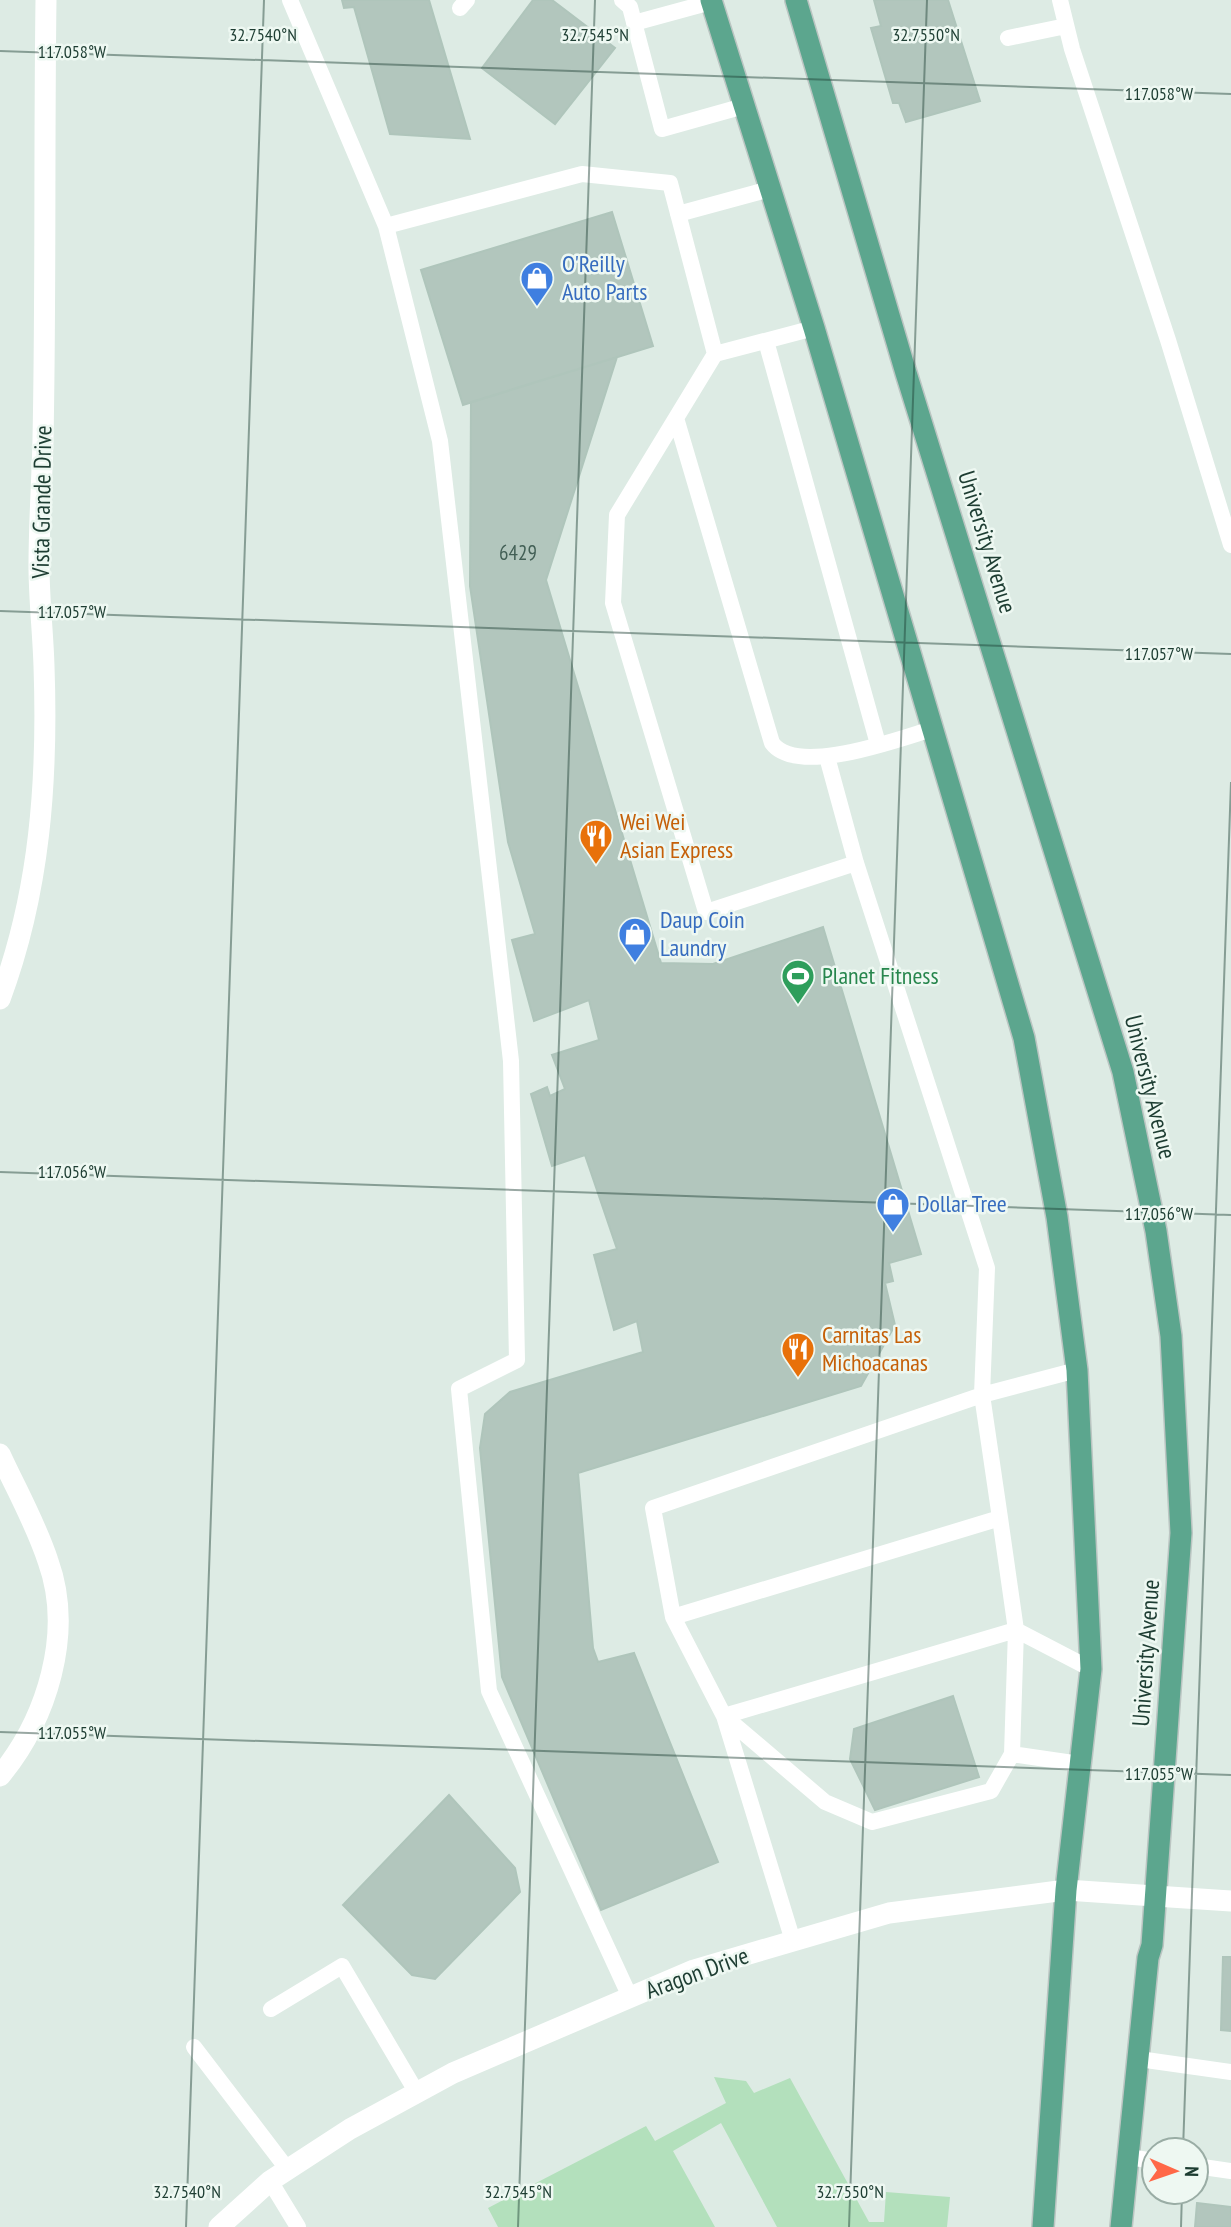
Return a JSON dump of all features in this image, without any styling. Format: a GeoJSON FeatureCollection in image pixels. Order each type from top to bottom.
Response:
{"type":"FeatureCollection","features":[{"type":"Feature","properties":{"kind":"main road","name":"University Avenue"},"geometry":{"type":"LineString","coordinates":[[796,0],[906,373],[1123,1072],[1156,1231],[1171,1336],[1181,1533],[1152,1945],[1148,1958],[1121,2227]]}},
{"type":"Feature","properties":{"kind":"main road"},"geometry":{"type":"LineString","coordinates":[[711,1],[814,328],[1024,1038],[1057,1217],[1077,1370],[1091,1669],[1066,1890],[1044,2227]]}},
{"type":"Feature","properties":{"kind":"street","name":"Vista Grande Drive"},"geometry":{"type":"LineString","coordinates":[[0,999],[23,927],[33,884],[44,782],[44,668],[39,568],[43,424],[46,0]]}},
{"type":"Feature","properties":{"kind":"street"},"geometry":{"type":"LineString","coordinates":[[0,1454],[49,1562],[57,1623],[49,1684],[39,1714],[27,1738],[0,1776]]}},
{"type":"Feature","properties":{"kind":"street","name":"Aragon Drive"},"geometry":{"type":"LineString","coordinates":[[219,2227],[279,2175],[350,2129],[453,2073],[694,1970],[888,1913],[1066,1890],[1231,1901]]}},
{"type":"Feature","properties":{"kind":"lane"},"geometry":{"type":"LineString","coordinates":[[290,0],[386,226],[440,441],[511,1061],[517,1360],[459,1390],[489,1691],[630,1997]]}},
{"type":"Feature","properties":{"kind":"lane"},"geometry":{"type":"LineString","coordinates":[[622,0],[629,7],[634,23],[662,129],[744,106]]}},
{"type":"Feature","properties":{"kind":"lane"},"geometry":{"type":"LineString","coordinates":[[1060,0],[1231,545]]}},
{"type":"Feature","properties":{"kind":"lane"},"geometry":{"type":"LineString","coordinates":[[634,23],[711,1]]}},
{"type":"Feature","properties":{"kind":"lane"},"geometry":{"type":"LineString","coordinates":[[1008,38],[1066,26]]}},
{"type":"Feature","properties":{"kind":"lane"},"geometry":{"type":"LineString","coordinates":[[386,226],[582,174],[670,183],[715,354]]}},
{"type":"Feature","properties":{"kind":"lane"},"geometry":{"type":"LineString","coordinates":[[678,214],[770,189]]}},
{"type":"Feature","properties":{"kind":"lane"},"geometry":{"type":"LineString","coordinates":[[814,328],[715,354],[617,515],[613,603],[706,912],[856,863]]}},
{"type":"Feature","properties":{"kind":"lane"},"geometry":{"type":"LineString","coordinates":[[766,341],[878,744]]}},
{"type":"Feature","properties":{"kind":"lane"},"geometry":{"type":"LineString","coordinates":[[676,418],[772,743],[777,750],[786,754],[827,757],[933,729]]}},
{"type":"Feature","properties":{"kind":"lane"},"geometry":{"type":"LineString","coordinates":[[724,1716],[825,1802],[872,1822],[991,1791],[1012,1754],[1016,1630],[982,1395],[987,1268],[856,863],[827,757]]}},
{"type":"Feature","properties":{"kind":"lane"},"geometry":{"type":"LineString","coordinates":[[793,1941],[724,1716],[673,1616],[653,1508],[982,1395],[1077,1370]]}},
{"type":"Feature","properties":{"kind":"lane"},"geometry":{"type":"LineString","coordinates":[[673,1616],[1000,1518]]}},
{"type":"Feature","properties":{"kind":"lane"},"geometry":{"type":"LineString","coordinates":[[724,1716],[1016,1630],[1091,1669]]}},
{"type":"Feature","properties":{"kind":"lane"},"geometry":{"type":"LineString","coordinates":[[1012,1754],[1080,1763]]}},
{"type":"Feature","properties":{"kind":"lane"},"geometry":{"type":"LineString","coordinates":[[271,2009],[342,1966],[417,2093]]}},
{"type":"Feature","properties":{"kind":"lane"},"geometry":{"type":"LineString","coordinates":[[194,2047],[279,2175],[298,2227]]}},
{"type":"Feature","properties":{"kind":"lane"},"geometry":{"type":"LineString","coordinates":[[1139,2059],[1231,2072]]}},
{"type":"Feature","properties":{"kind":"lane"},"geometry":{"type":"LineString","coordinates":[[1129,2157],[1140,2159]]}},
{"type":"Feature","properties":{"kind":"lane"},"geometry":{"type":"LineString","coordinates":[[1210,2168],[1231,2171]]}},
{"type":"Feature","properties":{"kind":"green space"},"geometry":{"type":"Polygon","coordinates":[[[714,2077],[746,2081],[754,2093],[790,2078],[869,2222],[884,2222],[886,2192],[950,2197],[947,2227],[777,2227],[721,2123],[673,2151],[715,2227],[498,2227],[488,2208],[646,2126],[655,2141],[726,2103],[714,2077]]]}},
{"type":"Feature","properties":{"kind":"building"},"geometry":{"type":"Polygon","coordinates":[[[342,0],[429,0],[470,139],[390,134],[354,7],[344,8],[342,0]]]}},
{"type":"Feature","properties":{"kind":"building"},"geometry":{"type":"Polygon","coordinates":[[[533,0],[552,0],[615,48],[555,124],[482,68],[533,0]]]}},
{"type":"Feature","properties":{"kind":"building"},"geometry":{"type":"Polygon","coordinates":[[[874,0],[948,0],[980,101],[906,122],[899,103],[893,103],[871,28],[881,26],[874,0]]]}},
{"type":"Feature","properties":{"kind":"building","name":"O'Reilly Auto Parts"},"geometry":{"type":"Polygon","coordinates":[[[612,212],[653,346],[463,405],[421,270],[612,212]]]}},
{"type":"Feature","properties":{"kind":"building"},"geometry":{"type":"Polygon","coordinates":[[[617,357],[546,580],[661,963],[713,964],[823,927],[921,1254],[889,1263],[893,1281],[885,1283],[895,1325],[861,1386],[578,1473],[593,1648],[598,1662],[634,1653],[718,1862],[601,1910],[502,1677],[480,1448],[485,1414],[510,1392],[643,1352],[637,1321],[614,1330],[594,1255],[617,1249],[585,1155],[552,1166],[531,1094],[547,1087],[550,1096],[565,1089],[552,1055],[599,1040],[589,1000],[534,1021],[512,940],[535,934],[508,842],[470,586],[471,402],[617,357]]]}},
{"type":"Feature","properties":{"kind":"building"},"geometry":{"type":"Polygon","coordinates":[[[953,1696],[979,1777],[875,1810],[850,1759],[854,1729],[953,1696]]]}},
{"type":"Feature","properties":{"kind":"building"},"geometry":{"type":"Polygon","coordinates":[[[449,1795],[515,1868],[520,1892],[435,1979],[412,1975],[343,1905],[449,1795]]]}},
{"type":"Feature","properties":{"kind":"building"},"geometry":{"type":"Polygon","coordinates":[[[1223,1957],[1231,1957],[1231,2031],[1221,2030],[1223,1957]]]}},
{"type":"Feature","properties":{"kind":"building"},"geometry":{"type":"Polygon","coordinates":[[[1197,2206],[1231,2207],[1231,2227],[1195,2227],[1197,2206]]]}},
{"type":"Feature","properties":{"kind":"place","name":"O'Reilly Auto Parts"},"geometry":{"type":"Point","coordinates":[537,308]}},
{"type":"Feature","properties":{"kind":"place","name":"Wei Wei Asian Express"},"geometry":{"type":"Point","coordinates":[596,866]}},
{"type":"Feature","properties":{"kind":"place","name":"Daup Coin Laundry"},"geometry":{"type":"Point","coordinates":[635,964]}},
{"type":"Feature","properties":{"kind":"place","name":"Planet Fitness"},"geometry":{"type":"Point","coordinates":[798,1006]}},
{"type":"Feature","properties":{"kind":"place","name":"Dollar Tree"},"geometry":{"type":"Point","coordinates":[893,1234]}},
{"type":"Feature","properties":{"kind":"place","name":"Carnitas Las Michoacanas"},"geometry":{"type":"Point","coordinates":[798,1379]}}]}
